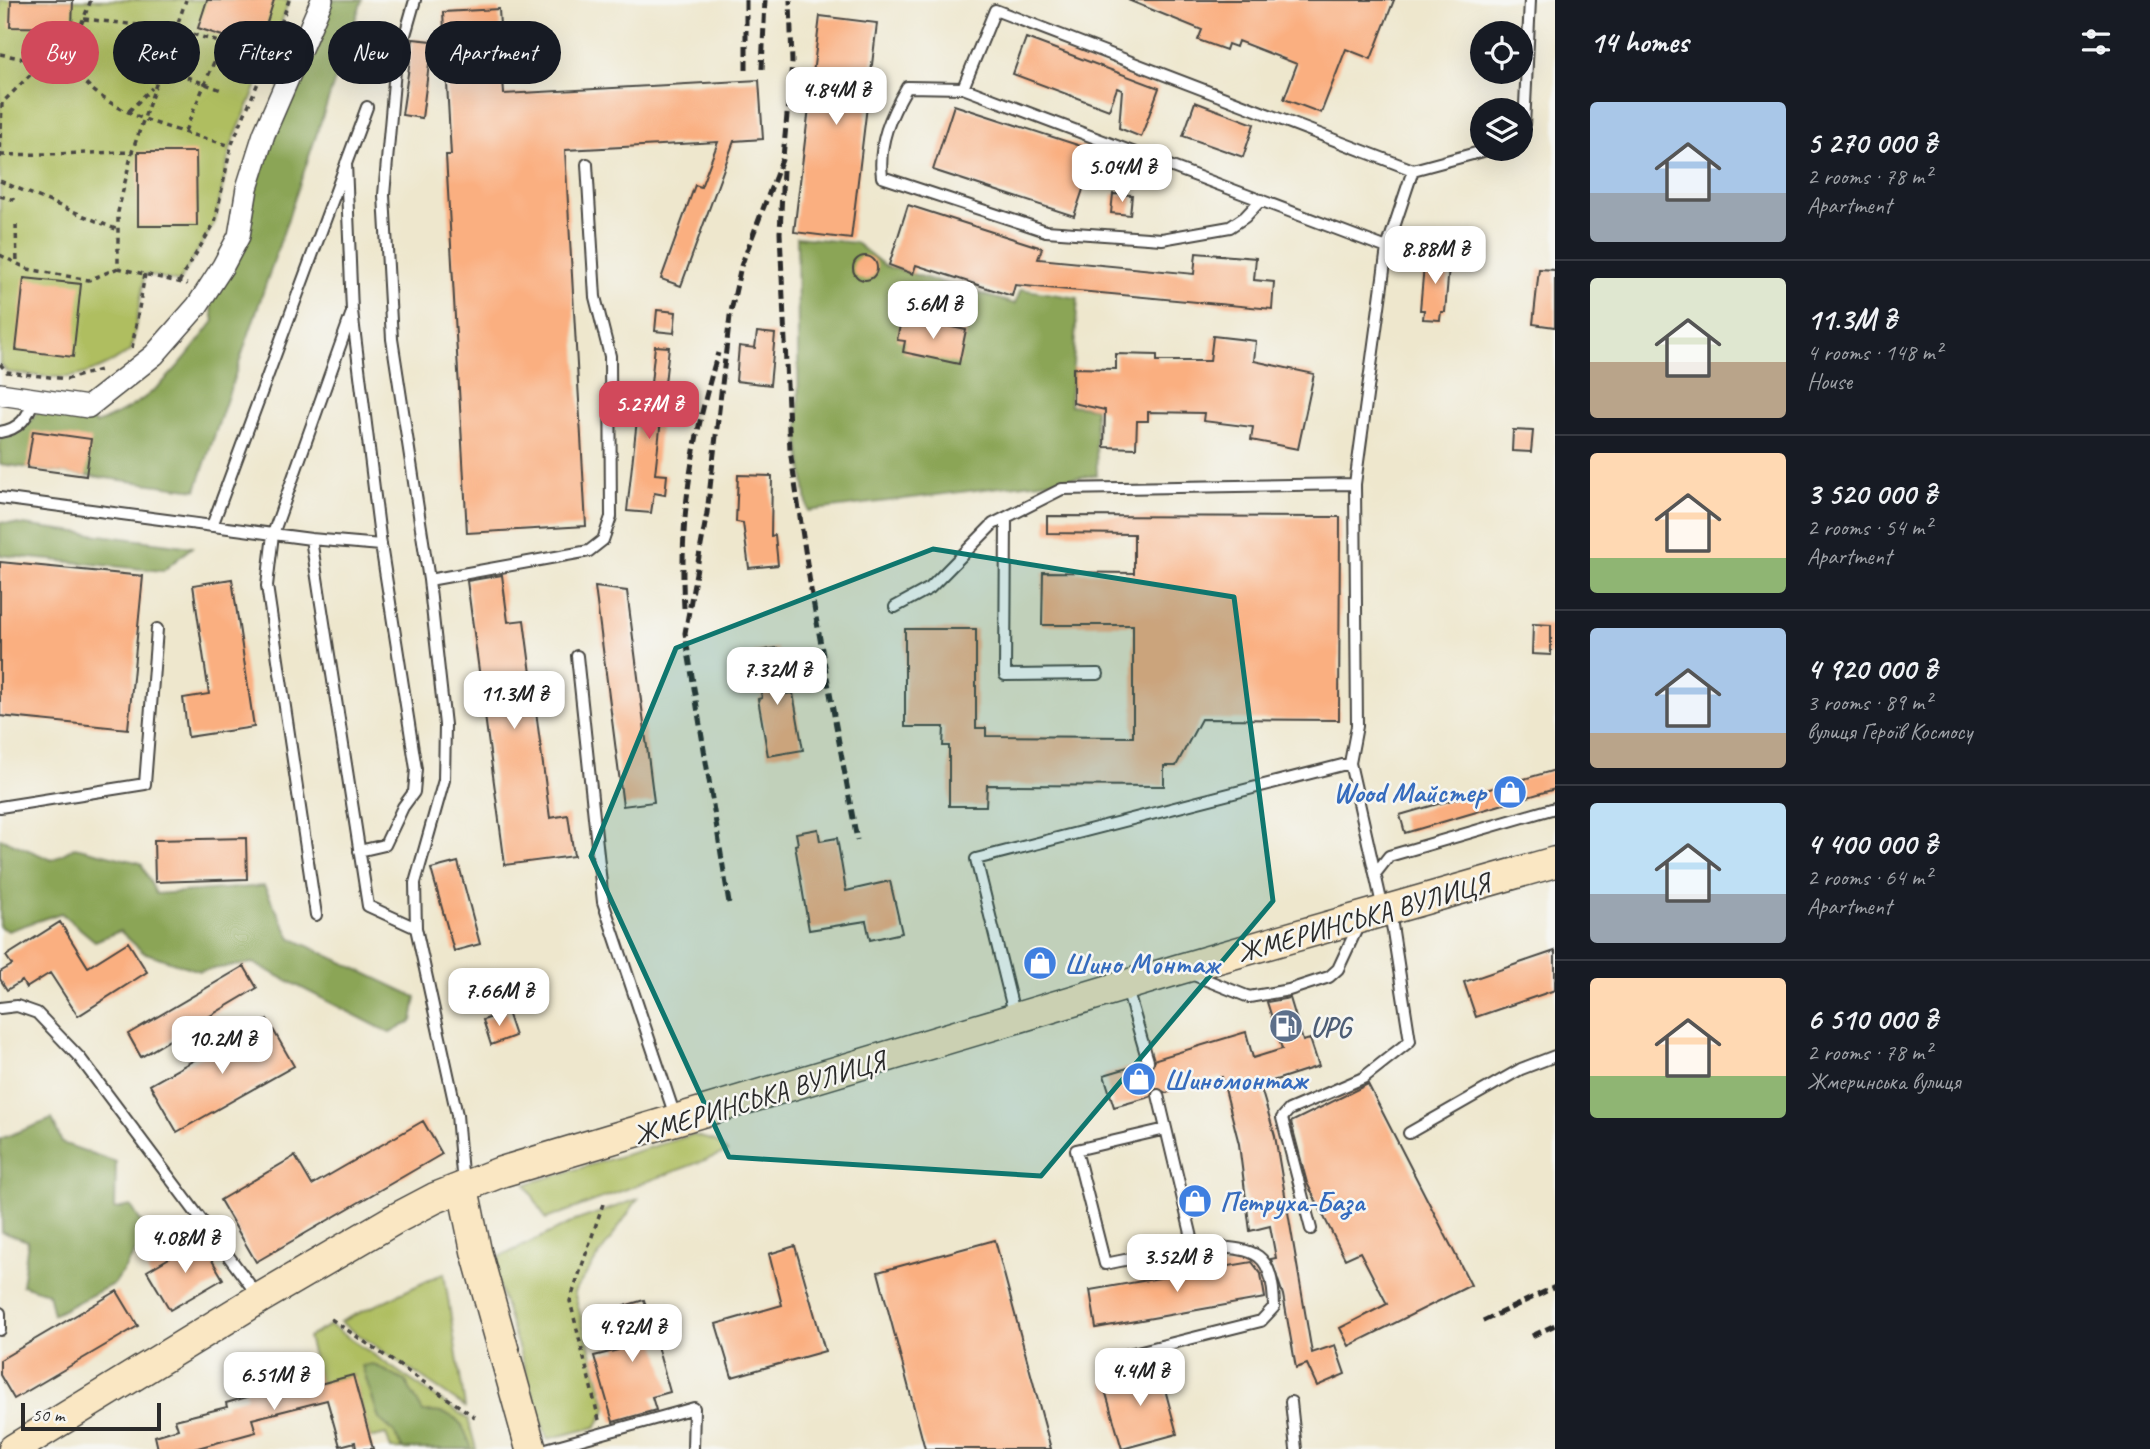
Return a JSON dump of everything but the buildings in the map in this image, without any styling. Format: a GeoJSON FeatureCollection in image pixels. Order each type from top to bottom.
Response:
{"type":"FeatureCollection","features":[{"type":"Feature","properties":{"kind":"main road","name":"ЖМЕРИНСЬКА ВУЛИЦЯ"},"geometry":{"type":"LineString","coordinates":[[14,1449],[260,1298],[395,1219],[501,1172],[677,1122],[1180,969],[1555,862]]}},
{"type":"Feature","properties":{"kind":"main road"},"geometry":{"type":"LineString","coordinates":[[463,1188],[476,1251],[531,1449]]}},
{"type":"Feature","properties":{"kind":"street"},"geometry":{"type":"LineString","coordinates":[[0,394],[88,407],[154,355],[208,289],[239,236],[247,188],[264,134],[322,0]]}},
{"type":"Feature","properties":{"kind":"lane"},"geometry":{"type":"LineString","coordinates":[[415,0],[396,70],[384,194],[392,340],[429,580],[446,725],[443,780],[415,883],[416,928],[461,1136],[463,1188]]}},
{"type":"Feature","properties":{"kind":"lane"},"geometry":{"type":"LineString","coordinates":[[1525,98],[1530,0]]}},
{"type":"Feature","properties":{"kind":"lane"},"geometry":{"type":"LineString","coordinates":[[963,88],[995,10],[1413,170],[1470,155]]}},
{"type":"Feature","properties":{"kind":"lane"},"geometry":{"type":"LineString","coordinates":[[1261,200],[1245,217],[1230,227],[1161,239],[1046,231],[882,177],[880,157],[889,119],[907,87],[963,88],[1261,200],[1387,248]]}},
{"type":"Feature","properties":{"kind":"lane"},"geometry":{"type":"LineString","coordinates":[[212,526],[367,107]]}},
{"type":"Feature","properties":{"kind":"lane"},"geometry":{"type":"LineString","coordinates":[[346,163],[352,311],[381,545],[416,768],[414,792],[402,807],[384,845],[359,851]]}},
{"type":"Feature","properties":{"kind":"lane"},"geometry":{"type":"LineString","coordinates":[[429,580],[589,551],[603,540],[611,517],[610,356],[595,297],[587,164]]}},
{"type":"Feature","properties":{"kind":"lane"},"geometry":{"type":"LineString","coordinates":[[1311,1229],[1282,1118],[1289,1110],[1363,1078],[1410,1041],[1378,912],[1375,874],[1350,763],[1357,726],[1355,484],[1387,248],[1413,170]]}},
{"type":"Feature","properties":{"kind":"lane"},"geometry":{"type":"LineString","coordinates":[[316,915],[267,586],[273,534],[352,311]]}},
{"type":"Feature","properties":{"kind":"lane"},"geometry":{"type":"LineString","coordinates":[[0,432],[14,430],[29,414],[34,399]]}},
{"type":"Feature","properties":{"kind":"lane"},"geometry":{"type":"LineString","coordinates":[[895,607],[930,588],[993,524],[1062,489],[1355,484]]}},
{"type":"Feature","properties":{"kind":"lane"},"geometry":{"type":"LineString","coordinates":[[0,498],[311,539],[381,545]]}},
{"type":"Feature","properties":{"kind":"lane"},"geometry":{"type":"LineString","coordinates":[[1006,518],[1005,675],[1098,674]]}},
{"type":"Feature","properties":{"kind":"lane"},"geometry":{"type":"LineString","coordinates":[[311,539],[368,906],[416,928]]}},
{"type":"Feature","properties":{"kind":"lane"},"geometry":{"type":"LineString","coordinates":[[0,807],[145,784],[157,629]]}},
{"type":"Feature","properties":{"kind":"lane"},"geometry":{"type":"LineString","coordinates":[[577,656],[603,902],[677,1122]]}},
{"type":"Feature","properties":{"kind":"lane"},"geometry":{"type":"LineString","coordinates":[[1015,1020],[976,859],[1350,763]]}},
{"type":"Feature","properties":{"kind":"lane"},"geometry":{"type":"LineString","coordinates":[[1375,874],[1389,856],[1555,808]]}},
{"type":"Feature","properties":{"kind":"lane"},"geometry":{"type":"LineString","coordinates":[[1180,969],[1249,997],[1289,990],[1329,977],[1338,969],[1378,912]]}},
{"type":"Feature","properties":{"kind":"lane"},"geometry":{"type":"LineString","coordinates":[[1126,986],[1148,1061]]}},
{"type":"Feature","properties":{"kind":"lane"},"geometry":{"type":"LineString","coordinates":[[0,1007],[17,1006],[37,1013],[80,1058],[260,1298]]}},
{"type":"Feature","properties":{"kind":"lane"},"geometry":{"type":"LineString","coordinates":[[1409,1133],[1521,1069],[1555,1056]]}},
{"type":"Feature","properties":{"kind":"lane"},"geometry":{"type":"LineString","coordinates":[[1158,1095],[1194,1247]]}},
{"type":"Feature","properties":{"kind":"lane"},"geometry":{"type":"LineString","coordinates":[[1105,1360],[1261,1321],[1274,1307],[1269,1265],[1249,1250],[1194,1247],[1105,1264],[1076,1150],[1166,1129]]}},
{"type":"Feature","properties":{"kind":"lane"},"geometry":{"type":"LineString","coordinates":[[0,1312],[0,1330]]}},
{"type":"Feature","properties":{"kind":"lane"},"geometry":{"type":"LineString","coordinates":[[1291,1402],[1296,1449]]}},
{"type":"Feature","properties":{"kind":"lane"},"geometry":{"type":"LineString","coordinates":[[546,1449],[578,1445],[603,1433],[694,1408],[693,1449]]}},
{"type":"Feature","properties":{"kind":"path"},"geometry":{"type":"LineString","coordinates":[[91,0],[84,19],[113,23]]}},
{"type":"Feature","properties":{"kind":"path"},"geometry":{"type":"LineString","coordinates":[[178,21],[186,0]]}},
{"type":"Feature","properties":{"kind":"path"},"geometry":{"type":"LineString","coordinates":[[282,21],[289,0]]}},
{"type":"Feature","properties":{"kind":"path"},"geometry":{"type":"LineString","coordinates":[[0,54],[21,58]]}},
{"type":"Feature","properties":{"kind":"path"},"geometry":{"type":"LineString","coordinates":[[185,131],[214,62]]}},
{"type":"Feature","properties":{"kind":"path"},"geometry":{"type":"LineString","coordinates":[[200,81],[224,91]]}},
{"type":"Feature","properties":{"kind":"path"},"geometry":{"type":"LineString","coordinates":[[21,84],[1,101],[1,157],[132,152]]}},
{"type":"Feature","properties":{"kind":"path"},"geometry":{"type":"LineString","coordinates":[[88,84],[99,96],[143,118],[230,146]]}},
{"type":"Feature","properties":{"kind":"path"},"geometry":{"type":"LineString","coordinates":[[118,268],[118,212],[132,152],[154,84]]}},
{"type":"Feature","properties":{"kind":"path"},"geometry":{"type":"LineString","coordinates":[[179,282],[215,222],[230,146],[257,84]]}},
{"type":"Feature","properties":{"kind":"path"},"geometry":{"type":"LineString","coordinates":[[129,111],[153,87]]}},
{"type":"Feature","properties":{"kind":"path"},"geometry":{"type":"LineString","coordinates":[[0,181],[118,230]]}},
{"type":"Feature","properties":{"kind":"path"},"geometry":{"type":"LineString","coordinates":[[0,196],[18,201]]}},
{"type":"Feature","properties":{"kind":"path"},"geometry":{"type":"LineString","coordinates":[[16,225],[17,264]]}},
{"type":"Feature","properties":{"kind":"path"},"geometry":{"type":"LineString","coordinates":[[0,255],[28,270],[89,280],[118,268],[208,289]]}},
{"type":"Feature","properties":{"kind":"path"},"geometry":{"type":"LineString","coordinates":[[131,351],[145,274]]}},
{"type":"Feature","properties":{"kind":"path"},"geometry":{"type":"LineString","coordinates":[[0,363],[7,372],[67,379],[99,371],[109,365]]}},
{"type":"Feature","properties":{"kind":"path"},"geometry":{"type":"LineString","coordinates":[[603,1433],[570,1301],[604,1201]]}},
{"type":"Feature","properties":{"kind":"path"},"geometry":{"type":"LineString","coordinates":[[331,1319],[475,1416]]}},
{"type":"Feature","properties":{"kind":"highlighted area"},"geometry":{"type":"Polygon","coordinates":[[[933,549],[1234,597],[1273,901],[1041,1176],[729,1157],[591,856],[676,648],[933,549]]]}},
{"type":"Feature","properties":{"kind":"green space"},"geometry":{"type":"Polygon","coordinates":[[[0,0],[289,0],[282,21],[214,21],[214,84],[257,84],[231,146],[215,222],[179,282],[145,274],[131,351],[98,369],[71,376],[7,372],[0,364],[0,0]]]}},
{"type":"Feature","properties":{"kind":"green space"},"geometry":{"type":"Polygon","coordinates":[[[330,0],[362,0],[355,21],[328,21],[328,84],[334,84],[196,490],[0,464],[0,438],[23,429],[39,409],[85,414],[96,424],[134,405],[176,369],[214,321],[208,289],[256,183],[296,84],[314,84],[314,40],[330,0]]]}},
{"type":"Feature","properties":{"kind":"green space"},"geometry":{"type":"Polygon","coordinates":[[[797,237],[856,243],[885,266],[1015,304],[1021,289],[1078,298],[1070,405],[1095,408],[1097,475],[808,511],[799,443],[797,237]]]}},
{"type":"Feature","properties":{"kind":"green space"},"geometry":{"type":"Polygon","coordinates":[[[0,522],[192,547],[163,571],[0,555],[0,522]]]}},
{"type":"Feature","properties":{"kind":"green space"},"geometry":{"type":"Polygon","coordinates":[[[0,838],[52,860],[75,847],[141,863],[156,894],[264,886],[291,938],[416,997],[412,1021],[390,1033],[253,963],[199,971],[143,952],[120,931],[95,941],[61,913],[8,931],[0,927],[0,838]]]}},
{"type":"Feature","properties":{"kind":"green space"},"geometry":{"type":"Polygon","coordinates":[[[52,1119],[62,1143],[116,1162],[115,1209],[131,1206],[148,1233],[115,1283],[53,1315],[48,1293],[22,1285],[28,1241],[2,1232],[0,1139],[52,1119]]]}},
{"type":"Feature","properties":{"kind":"green space"},"geometry":{"type":"Polygon","coordinates":[[[692,1135],[715,1141],[727,1152],[546,1219],[526,1184],[692,1135]]]}},
{"type":"Feature","properties":{"kind":"green space"},"geometry":{"type":"Polygon","coordinates":[[[638,1199],[574,1292],[607,1409],[596,1427],[547,1439],[491,1261],[575,1221],[638,1199]]]}},
{"type":"Feature","properties":{"kind":"green space"},"geometry":{"type":"Polygon","coordinates":[[[444,1273],[465,1407],[340,1322],[444,1273]]]}},
{"type":"Feature","properties":{"kind":"green space"},"geometry":{"type":"Polygon","coordinates":[[[330,1325],[468,1419],[476,1449],[391,1449],[386,1434],[370,1438],[353,1375],[320,1384],[308,1337],[330,1325]]]}},
{"type":"Feature","properties":{"kind":"green space"},"geometry":{"type":"Polygon","coordinates":[[[373,1364],[406,1382],[423,1412],[443,1413],[456,1419],[472,1449],[403,1449],[393,1431],[379,1419],[362,1366],[373,1364]]]}},
{"type":"Feature","properties":{"kind":"railway"},"geometry":{"type":"LineString","coordinates":[[746,0],[746,70]]}},
{"type":"Feature","properties":{"kind":"railway"},"geometry":{"type":"LineString","coordinates":[[762,69],[765,0]]}},
{"type":"Feature","properties":{"kind":"railway"},"geometry":{"type":"LineString","coordinates":[[729,903],[685,633],[707,513],[730,316],[741,266],[783,157],[792,63],[790,0]]}},
{"type":"Feature","properties":{"kind":"railway"},"geometry":{"type":"LineString","coordinates":[[783,170],[780,233],[790,450],[811,590],[857,840]]}},
{"type":"Feature","properties":{"kind":"railway"},"geometry":{"type":"LineString","coordinates":[[684,608],[684,542],[689,479],[701,417],[718,353]]}},
{"type":"Feature","properties":{"kind":"railway"},"geometry":{"type":"LineString","coordinates":[[1483,1321],[1555,1287]]}},
{"type":"Feature","properties":{"kind":"railway"},"geometry":{"type":"LineString","coordinates":[[1532,1336],[1555,1325]]}},
{"type":"Feature","properties":{"kind":"place","name":"Wood Майстер"},"geometry":{"type":"Point","coordinates":[1510,792]}},
{"type":"Feature","properties":{"kind":"place","name":"Шино Монтаж"},"geometry":{"type":"Point","coordinates":[1040,963]}},
{"type":"Feature","properties":{"kind":"place","name":"UPG"},"geometry":{"type":"Point","coordinates":[1286,1026]}},
{"type":"Feature","properties":{"kind":"place","name":"Шиномонтаж"},"geometry":{"type":"Point","coordinates":[1139,1079]}},
{"type":"Feature","properties":{"kind":"place","name":"Петруха-База"},"geometry":{"type":"Point","coordinates":[1195,1201]}}]}
